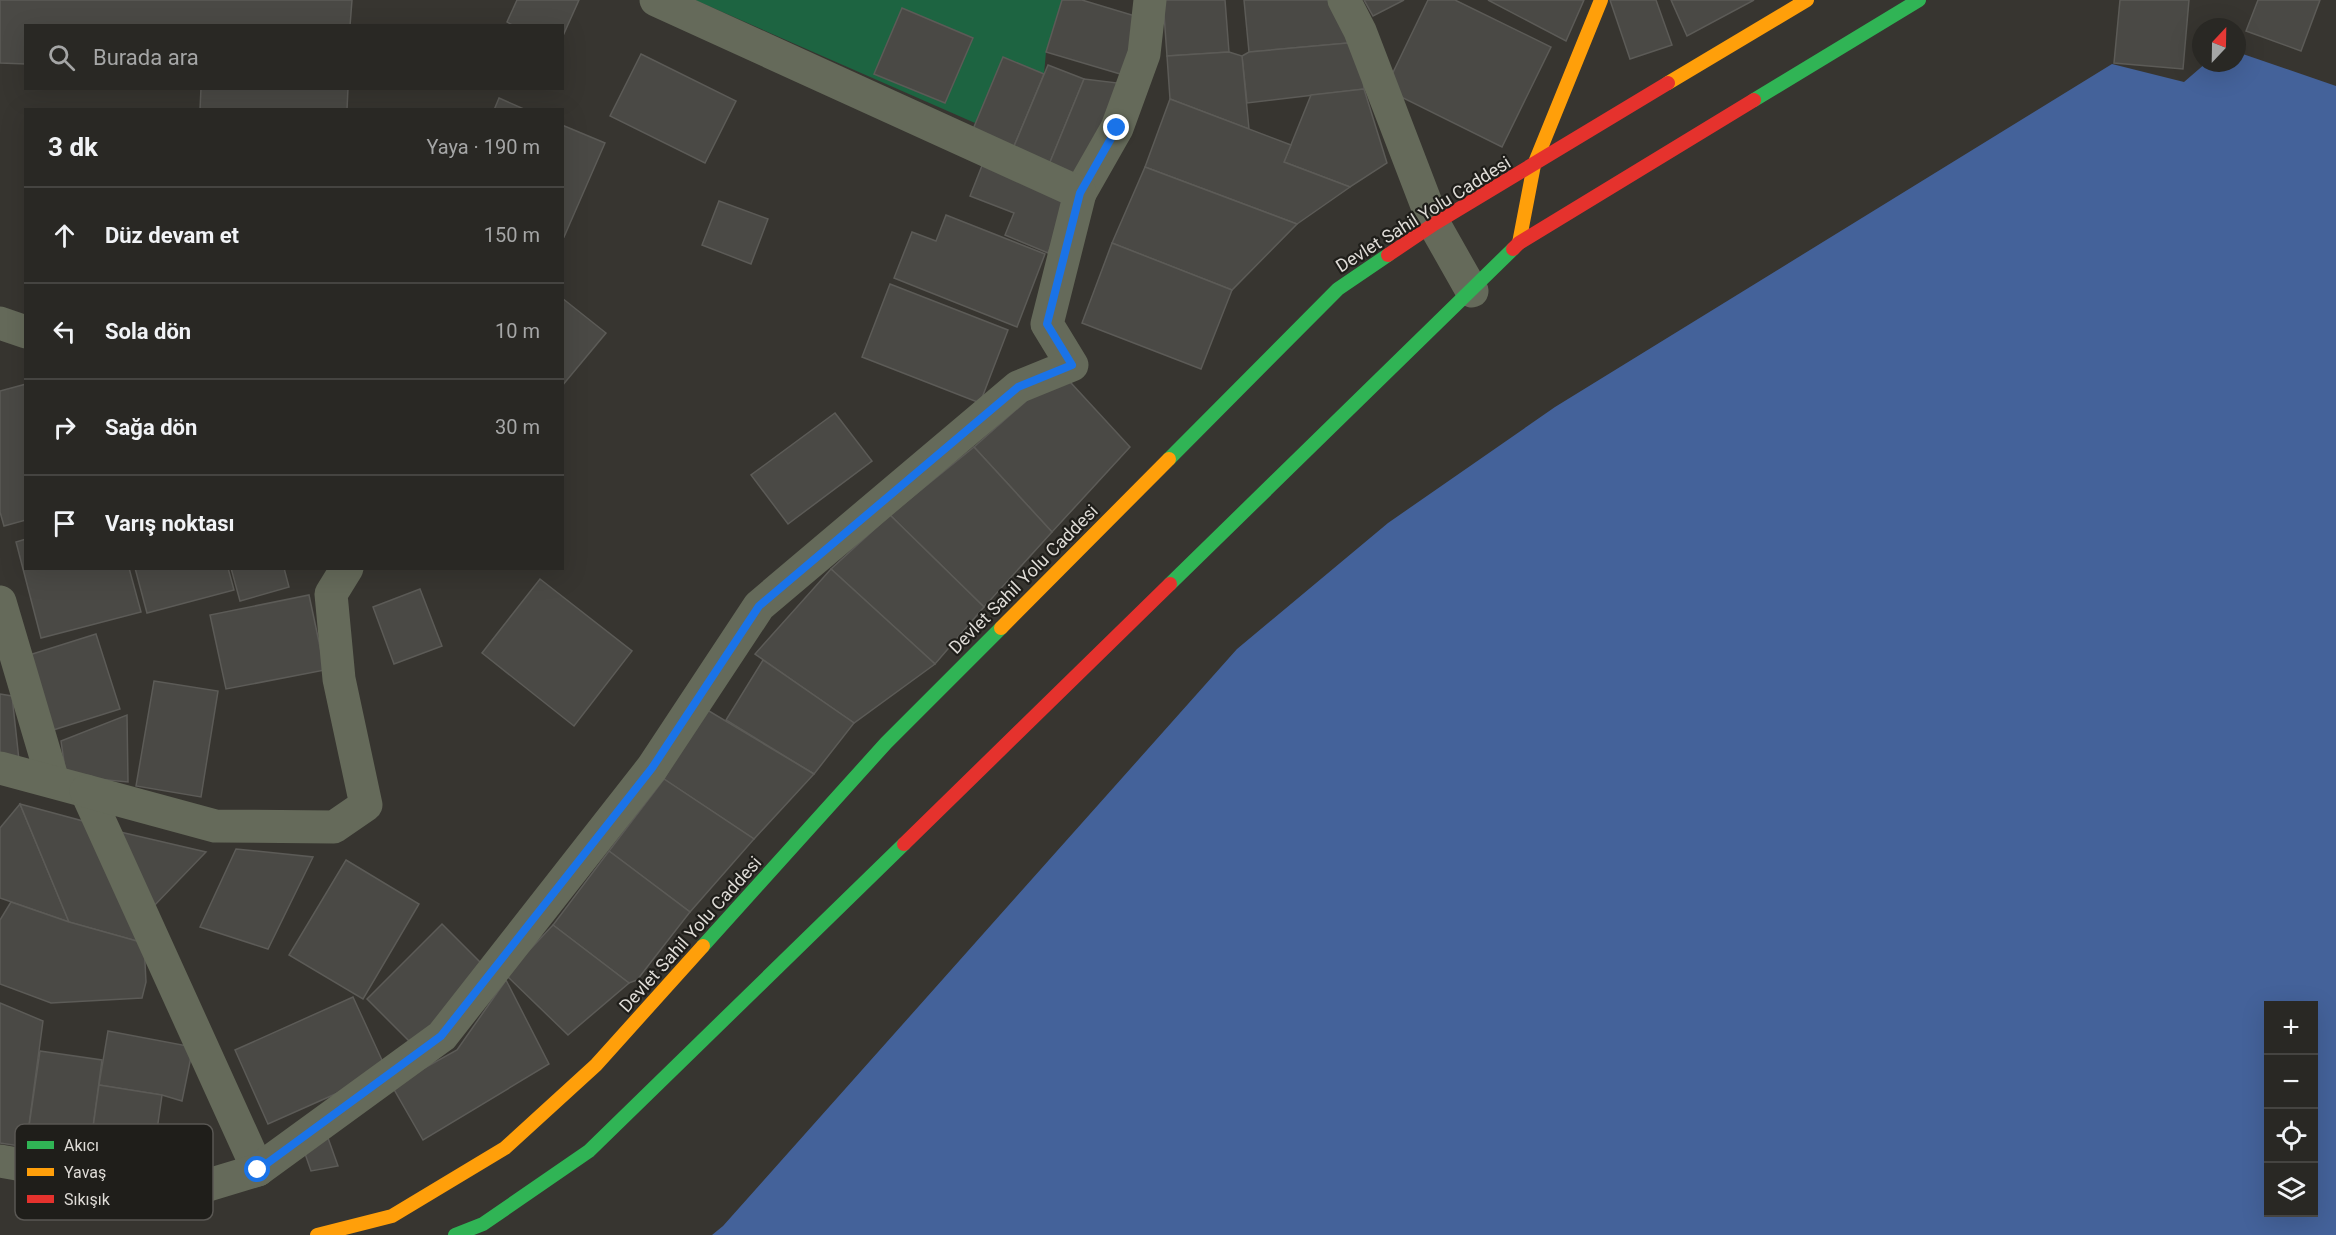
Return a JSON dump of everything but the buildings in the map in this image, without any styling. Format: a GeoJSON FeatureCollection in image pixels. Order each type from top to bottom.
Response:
{"type":"FeatureCollection","features":[{"type":"Feature","properties":{"kind":"main road"},"geometry":{"type":"LineString","coordinates":[[1519,243],[1534,165],[1601,0]]}},
{"type":"Feature","properties":{"kind":"main road","name":"Devlet Sahil Yolu Caddesi"},"geometry":{"type":"LineString","coordinates":[[317,1235],[392,1216],[505,1148],[596,1065],[886,743],[1338,289],[1434,224],[1807,0]]}},
{"type":"Feature","properties":{"kind":"main road"},"geometry":{"type":"LineString","coordinates":[[455,1235],[483,1224],[590,1151],[1519,243],[1919,0]]}},
{"type":"Feature","properties":{"kind":"street"},"geometry":{"type":"LineString","coordinates":[[656,0],[1080,193]]}},
{"type":"Feature","properties":{"kind":"street"},"geometry":{"type":"LineString","coordinates":[[213,1184],[258,1170],[441,1036],[652,768],[759,606],[1018,387],[1072,365],[1047,324],[1080,193],[1117,128],[1144,54],[1150,0]]}},
{"type":"Feature","properties":{"kind":"street"},"geometry":{"type":"LineString","coordinates":[[1344,0],[1360,31],[1434,224],[1472,291]]}},
{"type":"Feature","properties":{"kind":"street"},"geometry":{"type":"LineString","coordinates":[[0,323],[24,331]]}},
{"type":"Feature","properties":{"kind":"street"},"geometry":{"type":"LineString","coordinates":[[0,768],[215,826],[334,827],[366,805],[339,679],[331,594],[346,570]]}},
{"type":"Feature","properties":{"kind":"street"},"geometry":{"type":"LineString","coordinates":[[0,602],[53,781]]}},
{"type":"Feature","properties":{"kind":"street"},"geometry":{"type":"LineString","coordinates":[[86,791],[258,1170]]}},
{"type":"Feature","properties":{"kind":"street"},"geometry":{"type":"LineString","coordinates":[[0,1161],[15,1164]]}},
{"type":"Feature","properties":{"kind":"green space"},"geometry":{"type":"Polygon","coordinates":[[[695,0],[1062,0],[1046,52],[1044,74],[1016,141],[695,0]]]}},
{"type":"Feature","properties":{"kind":"water"},"geometry":{"type":"Polygon","coordinates":[[[2246,55],[2336,86],[2336,1235],[712,1235],[723,1226],[1237,649],[1388,523],[1555,407],[2112,64],[2184,82],[2196,72],[2246,72],[2246,55]]]}},
{"type":"Feature","properties":{"kind":"traffic: fast"},"geometry":{"type":"LineString","coordinates":[[1754,100],[1919,0]]}},
{"type":"Feature","properties":{"kind":"traffic: fast"},"geometry":{"type":"LineString","coordinates":[[1170,584],[1513,249]]}},
{"type":"Feature","properties":{"kind":"traffic: fast"},"geometry":{"type":"LineString","coordinates":[[1169,459],[1338,289],[1388,255]]}},
{"type":"Feature","properties":{"kind":"traffic: fast"},"geometry":{"type":"LineString","coordinates":[[703,946],[886,743],[1001,628]]}},
{"type":"Feature","properties":{"kind":"traffic: fast"},"geometry":{"type":"LineString","coordinates":[[455,1235],[483,1224],[589,1151],[904,844]]}},
{"type":"Feature","properties":{"kind":"traffic: slow"},"geometry":{"type":"LineString","coordinates":[[1519,243],[1534,165],[1601,0]]}},
{"type":"Feature","properties":{"kind":"traffic: slow"},"geometry":{"type":"LineString","coordinates":[[1668,83],[1807,0]]}},
{"type":"Feature","properties":{"kind":"traffic: slow"},"geometry":{"type":"LineString","coordinates":[[1001,628],[1169,459]]}},
{"type":"Feature","properties":{"kind":"traffic: slow"},"geometry":{"type":"LineString","coordinates":[[317,1235],[392,1216],[505,1148],[596,1065],[703,946]]}},
{"type":"Feature","properties":{"kind":"traffic: jam"},"geometry":{"type":"LineString","coordinates":[[1388,255],[1434,224],[1668,83]]}},
{"type":"Feature","properties":{"kind":"traffic: jam"},"geometry":{"type":"LineString","coordinates":[[1513,249],[1519,243],[1754,100]]}},
{"type":"Feature","properties":{"kind":"traffic: jam"},"geometry":{"type":"LineString","coordinates":[[904,844],[1170,584]]}},
{"type":"Feature","properties":{"kind":"route"},"geometry":{"type":"LineString","coordinates":[[258,1170],[441,1036],[652,768],[759,606],[1018,387],[1072,365],[1047,324],[1080,193],[1117,128]]}}]}
